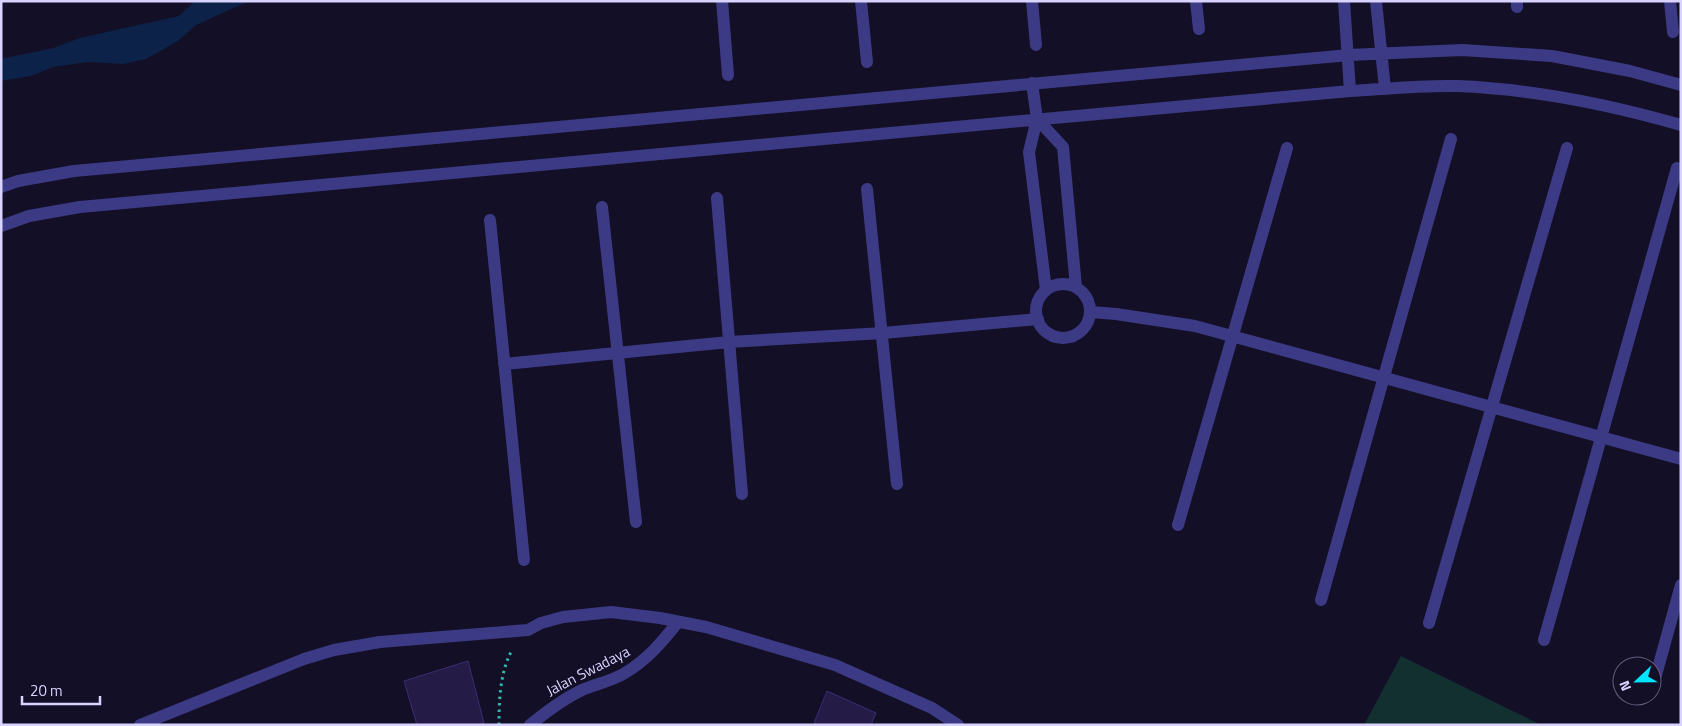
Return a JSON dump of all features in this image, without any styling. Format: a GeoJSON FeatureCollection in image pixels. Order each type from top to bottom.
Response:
{"type":"FeatureCollection","features":[{"type":"Feature","properties":{"kind":"street"},"geometry":{"type":"LineString","coordinates":[[722,1],[728,75]]}},
{"type":"Feature","properties":{"kind":"street"},"geometry":{"type":"LineString","coordinates":[[861,1],[867,62]]}},
{"type":"Feature","properties":{"kind":"street"},"geometry":{"type":"LineString","coordinates":[[1032,1],[1036,45]]}},
{"type":"Feature","properties":{"kind":"street"},"geometry":{"type":"LineString","coordinates":[[1196,1],[1199,29]]}},
{"type":"Feature","properties":{"kind":"street"},"geometry":{"type":"LineString","coordinates":[[1344,1],[1350,91]]}},
{"type":"Feature","properties":{"kind":"street"},"geometry":{"type":"LineString","coordinates":[[1376,1],[1384,89]]}},
{"type":"Feature","properties":{"kind":"street"},"geometry":{"type":"LineString","coordinates":[[1670,1],[1673,32]]}},
{"type":"Feature","properties":{"kind":"street"},"geometry":{"type":"LineString","coordinates":[[1,187],[18,181],[74,171],[1349,55],[1462,50],[1552,56],[1630,71],[1681,85]]}},
{"type":"Feature","properties":{"kind":"street"},"geometry":{"type":"LineString","coordinates":[[1032,84],[1037,119],[1029,152],[1046,290]]}},
{"type":"Feature","properties":{"kind":"street"},"geometry":{"type":"LineString","coordinates":[[1,226],[29,216],[80,207],[1350,91],[1456,86],[1545,94],[1624,109],[1681,125]]}},
{"type":"Feature","properties":{"kind":"street"},"geometry":{"type":"LineString","coordinates":[[1037,119],[1062,147],[1076,287]]}},
{"type":"Feature","properties":{"kind":"street"},"geometry":{"type":"LineString","coordinates":[[1321,600],[1451,139]]}},
{"type":"Feature","properties":{"kind":"street"},"geometry":{"type":"LineString","coordinates":[[1178,525],[1287,148]]}},
{"type":"Feature","properties":{"kind":"street"},"geometry":{"type":"LineString","coordinates":[[1429,623],[1567,148]]}},
{"type":"Feature","properties":{"kind":"street"},"geometry":{"type":"LineString","coordinates":[[1544,640],[1677,168]]}},
{"type":"Feature","properties":{"kind":"street"},"geometry":{"type":"LineString","coordinates":[[867,189],[897,484]]}},
{"type":"Feature","properties":{"kind":"street"},"geometry":{"type":"LineString","coordinates":[[717,198],[742,494]]}},
{"type":"Feature","properties":{"kind":"street"},"geometry":{"type":"LineString","coordinates":[[602,207],[636,522]]}},
{"type":"Feature","properties":{"kind":"street"},"geometry":{"type":"LineString","coordinates":[[490,220],[524,560]]}},
{"type":"Feature","properties":{"kind":"street"},"geometry":{"type":"LineString","coordinates":[[1065,284],[1076,287],[1084,293],[1089,302],[1090,312],[1088,322],[1082,332],[1073,337],[1062,338],[1051,336],[1043,329],[1038,320],[1036,309],[1039,299],[1046,290],[1055,285],[1065,284]]}},
{"type":"Feature","properties":{"kind":"street"},"geometry":{"type":"LineString","coordinates":[[1090,312],[1195,326],[1681,460]]}},
{"type":"Feature","properties":{"kind":"street"},"geometry":{"type":"LineString","coordinates":[[504,364],[729,342],[883,333],[1038,320]]}},
{"type":"Feature","properties":{"kind":"street"},"geometry":{"type":"LineString","coordinates":[[1661,656],[1681,585]]}},
{"type":"Feature","properties":{"kind":"street"},"geometry":{"type":"LineString","coordinates":[[146,724],[304,659],[334,650],[380,642],[528,630],[541,623],[563,617],[611,612],[641,615],[706,627],[835,665],[932,708],[958,725]]}},
{"type":"Feature","properties":{"kind":"street","name":"Jalan Swadaya"},"geometry":{"type":"LineString","coordinates":[[530,725],[548,709],[580,691],[623,675],[643,661],[661,644],[678,622]]}},
{"type":"Feature","properties":{"kind":"path"},"geometry":{"type":"LineString","coordinates":[[499,725],[499,702],[506,663],[516,642],[528,630]]}},
{"type":"Feature","properties":{"kind":"green space"},"geometry":{"type":"Polygon","coordinates":[[[1401,656],[1541,725],[1364,725],[1401,656]]]}},
{"type":"Feature","properties":{"kind":"water"},"geometry":{"type":"Polygon","coordinates":[[[195,1],[249,1],[196,25],[178,41],[146,59],[124,64],[88,62],[53,67],[31,76],[1,81],[1,59],[53,48],[80,38],[179,16],[195,1]]]}},
{"type":"Feature","properties":{"kind":"building"},"geometry":{"type":"Polygon","coordinates":[[[468,661],[484,723],[477,725],[417,725],[404,681],[468,661]]]}},
{"type":"Feature","properties":{"kind":"building"},"geometry":{"type":"Polygon","coordinates":[[[827,691],[876,713],[871,725],[818,725],[814,723],[827,691]]]}}]}
